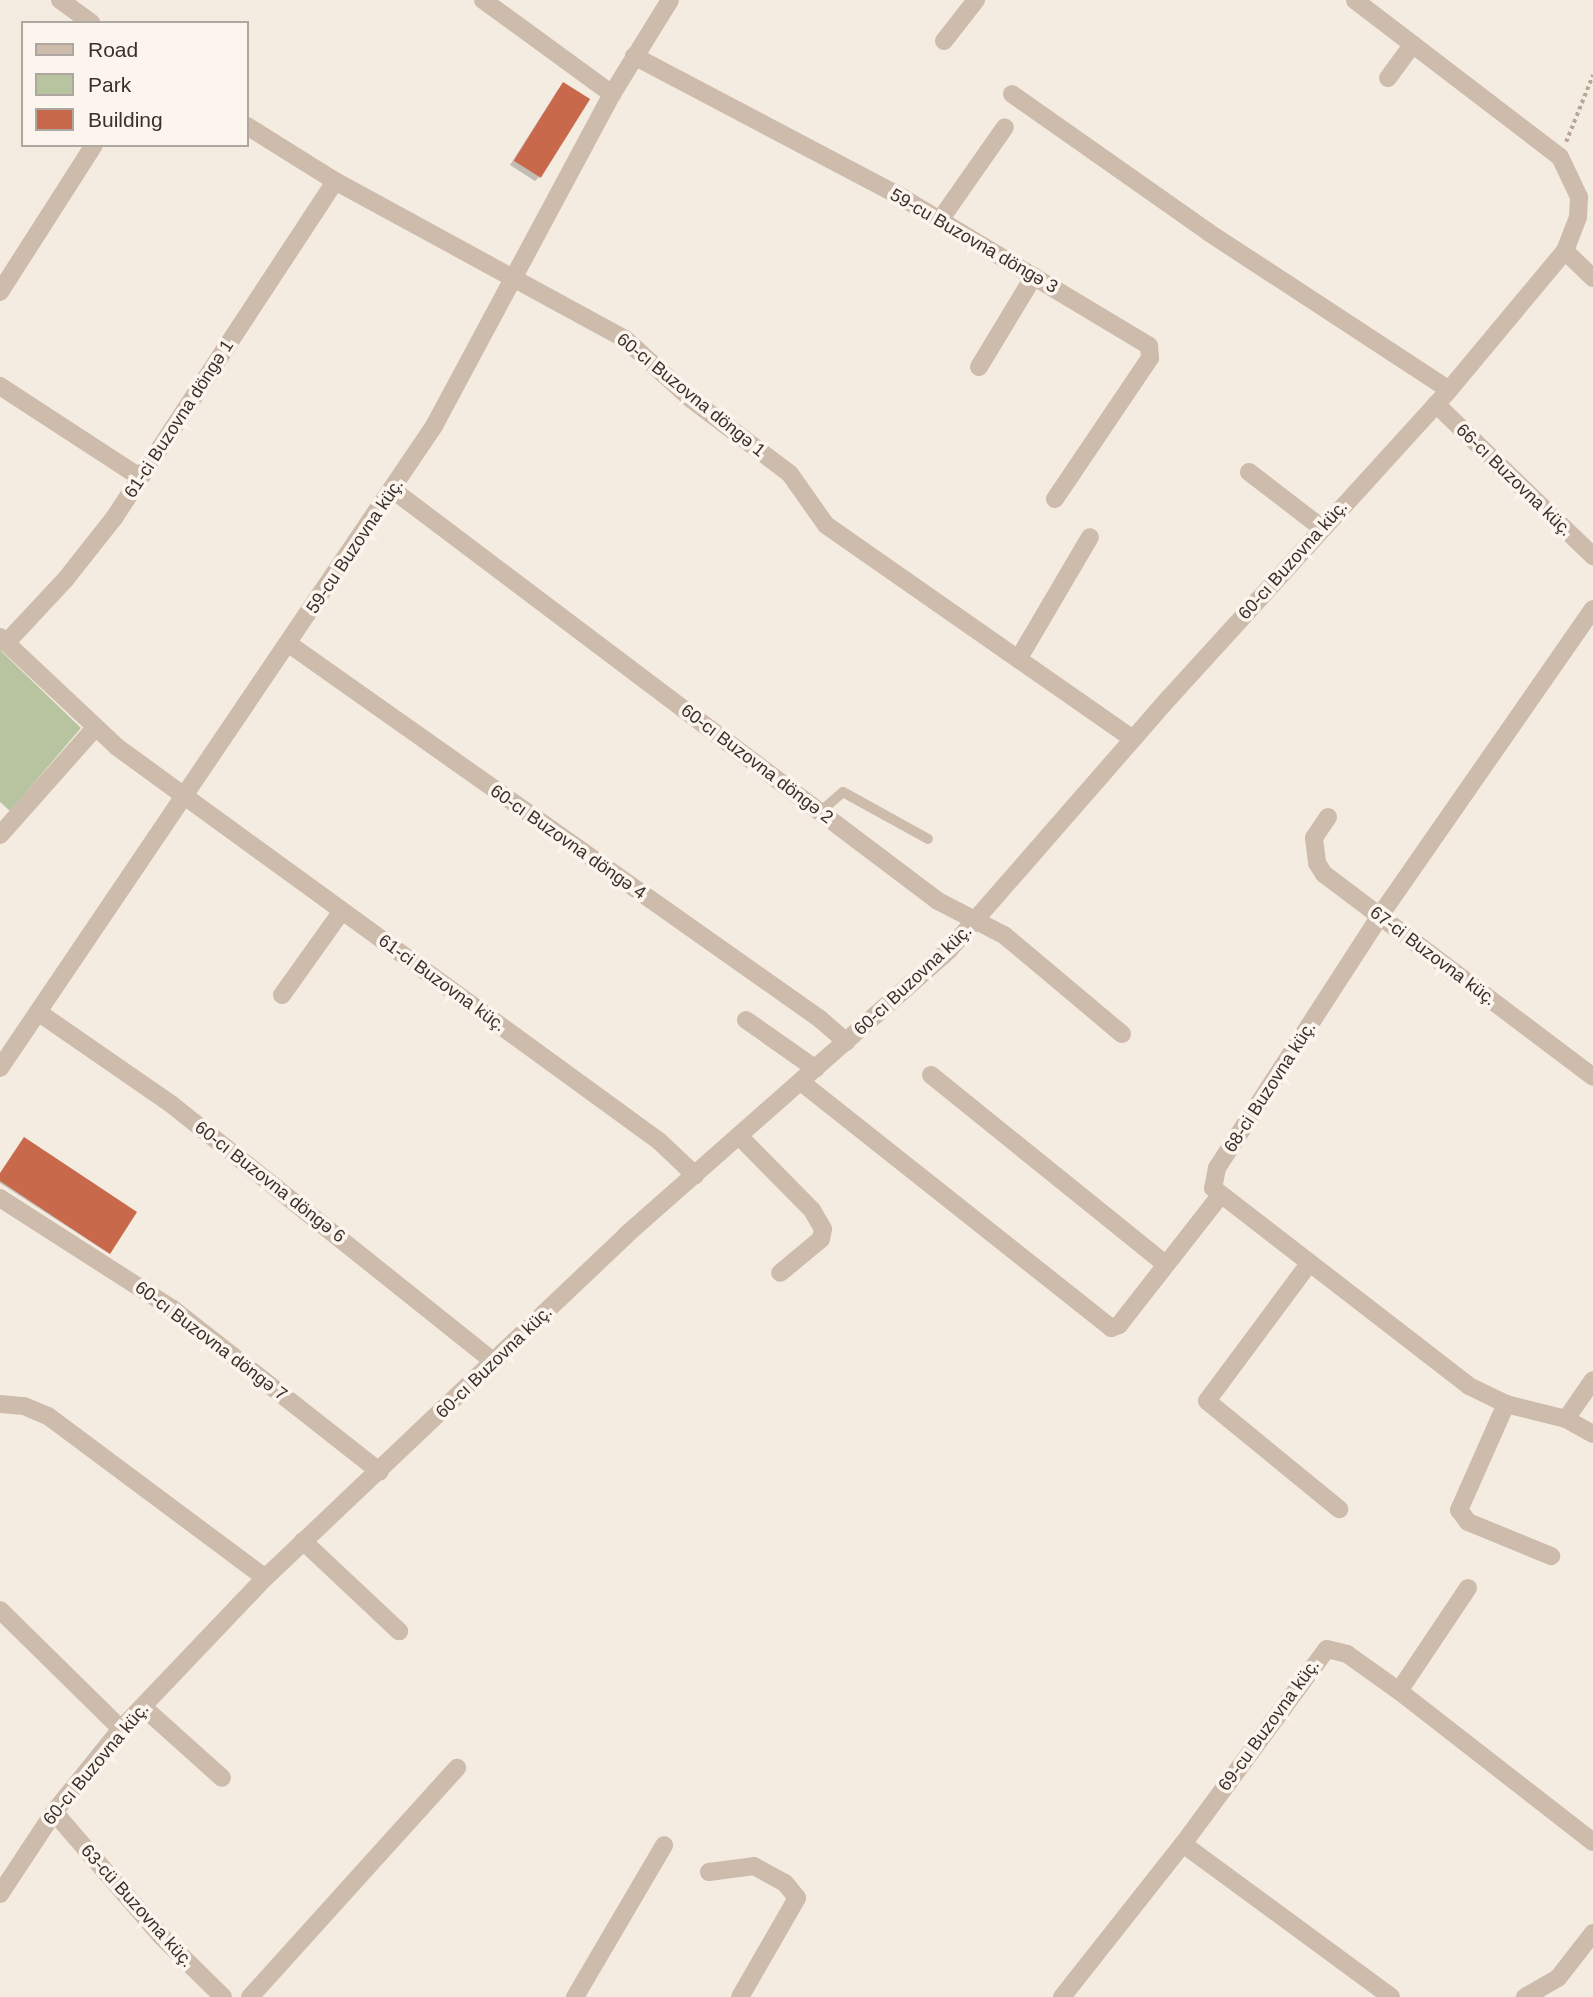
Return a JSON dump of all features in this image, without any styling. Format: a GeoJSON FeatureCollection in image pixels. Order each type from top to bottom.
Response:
{"type":"FeatureCollection","features":[{"type":"Feature","properties":{"kind":"street"},"geometry":{"type":"LineString","coordinates":[[60,0],[89,21]]}},
{"type":"Feature","properties":{"kind":"street"},"geometry":{"type":"LineString","coordinates":[[482,0],[612,94]]}},
{"type":"Feature","properties":{"kind":"street","name":"59-cu Buzovna küç."},"geometry":{"type":"LineString","coordinates":[[0,1068],[434,426],[612,94],[670,0]]}},
{"type":"Feature","properties":{"kind":"street"},"geometry":{"type":"LineString","coordinates":[[944,41],[976,0]]}},
{"type":"Feature","properties":{"kind":"street","name":"60-cı Buzovna küç."},"geometry":{"type":"LineString","coordinates":[[0,1894],[54,1812],[121,1730],[265,1578],[695,1175],[927,971],[976,920],[1133,739],[1449,390],[1565,251],[1578,217],[1579,197],[1560,157],[1355,0]]}},
{"type":"Feature","properties":{"kind":"street"},"geometry":{"type":"LineString","coordinates":[[1388,78],[1413,44]]}},
{"type":"Feature","properties":{"kind":"street","name":"59-cu Buzovna döngə 3"},"geometry":{"type":"LineString","coordinates":[[634,56],[940,220],[1134,335],[1152,352],[1055,499]]}},
{"type":"Feature","properties":{"kind":"street"},"geometry":{"type":"LineString","coordinates":[[1012,94],[1209,232],[1449,390]]}},
{"type":"Feature","properties":{"kind":"street","name":"60-cı Buzovna döngə 1"},"geometry":{"type":"LineString","coordinates":[[248,127],[335,181],[625,339],[691,399],[790,474],[826,525],[1133,739]]}},
{"type":"Feature","properties":{"kind":"street"},"geometry":{"type":"LineString","coordinates":[[940,220],[1005,127]]}},
{"type":"Feature","properties":{"kind":"street"},"geometry":{"type":"LineString","coordinates":[[0,292],[93,147]]}},
{"type":"Feature","properties":{"kind":"street","name":"61-ci Buzovna döngə 1"},"geometry":{"type":"LineString","coordinates":[[3,640],[65,580],[142,478],[335,181]]}},
{"type":"Feature","properties":{"kind":"street"},"geometry":{"type":"LineString","coordinates":[[1565,251],[1593,278]]}},
{"type":"Feature","properties":{"kind":"street"},"geometry":{"type":"LineString","coordinates":[[979,367],[1034,276]]}},
{"type":"Feature","properties":{"kind":"street"},"geometry":{"type":"LineString","coordinates":[[0,386],[142,478]]}},
{"type":"Feature","properties":{"kind":"street","name":"66-cı Buzovna küç."},"geometry":{"type":"LineString","coordinates":[[1436,404],[1593,556]]}},
{"type":"Feature","properties":{"kind":"street"},"geometry":{"type":"LineString","coordinates":[[1249,472],[1322,528]]}},
{"type":"Feature","properties":{"kind":"street","name":"60-cı Buzovna döngə 2"},"geometry":{"type":"LineString","coordinates":[[393,490],[949,909],[1004,935],[1122,1034]]}},
{"type":"Feature","properties":{"kind":"street"},"geometry":{"type":"LineString","coordinates":[[1019,658],[1090,537]]}},
{"type":"Feature","properties":{"kind":"street","name":"68-ci Buzovna küç."},"geometry":{"type":"LineString","coordinates":[[1219,1197],[1213,1188],[1217,1168],[1380,916],[1593,610]]}},
{"type":"Feature","properties":{"kind":"street","name":"61-ci Buzovna küç."},"geometry":{"type":"LineString","coordinates":[[3,640],[96,727],[185,797],[659,1141],[695,1175]]}},
{"type":"Feature","properties":{"kind":"street","name":"60-cı Buzovna döngə 4"},"geometry":{"type":"LineString","coordinates":[[289,644],[820,1019],[846,1042]]}},
{"type":"Feature","properties":{"kind":"street"},"geometry":{"type":"LineString","coordinates":[[0,835],[96,727]]}},
{"type":"Feature","properties":{"kind":"street","name":"67-ci Buzovna küç."},"geometry":{"type":"LineString","coordinates":[[1328,817],[1314,838],[1317,863],[1324,874],[1593,1077]]}},
{"type":"Feature","properties":{"kind":"street"},"geometry":{"type":"LineString","coordinates":[[282,995],[342,911]]}},
{"type":"Feature","properties":{"kind":"street","name":"60-cı Buzovna döngə 6"},"geometry":{"type":"LineString","coordinates":[[38,1012],[171,1104],[494,1363]]}},
{"type":"Feature","properties":{"kind":"street"},"geometry":{"type":"LineString","coordinates":[[746,1020],[816,1069]]}},
{"type":"Feature","properties":{"kind":"street"},"geometry":{"type":"LineString","coordinates":[[931,1075],[1165,1264]]}},
{"type":"Feature","properties":{"kind":"street"},"geometry":{"type":"LineString","coordinates":[[801,1083],[1102,1326],[1119,1325],[1219,1197],[1469,1385],[1506,1404],[1566,1419],[1593,1434]]}},
{"type":"Feature","properties":{"kind":"street"},"geometry":{"type":"LineString","coordinates":[[740,1136],[812,1210],[823,1229],[821,1239],[780,1273]]}},
{"type":"Feature","properties":{"kind":"street","name":"60-cı Buzovna döngə 7"},"geometry":{"type":"LineString","coordinates":[[0,1198],[173,1309],[380,1472]]}},
{"type":"Feature","properties":{"kind":"street"},"geometry":{"type":"LineString","coordinates":[[1308,1265],[1207,1401],[1339,1509]]}},
{"type":"Feature","properties":{"kind":"street"},"geometry":{"type":"LineString","coordinates":[[1566,1419],[1593,1380]]}},
{"type":"Feature","properties":{"kind":"street"},"geometry":{"type":"LineString","coordinates":[[0,1404],[24,1406],[48,1416],[265,1578]]}},
{"type":"Feature","properties":{"kind":"street"},"geometry":{"type":"LineString","coordinates":[[1506,1404],[1459,1510],[1468,1522],[1551,1556]]}},
{"type":"Feature","properties":{"kind":"street"},"geometry":{"type":"LineString","coordinates":[[303,1541],[400,1631]]}},
{"type":"Feature","properties":{"kind":"street"},"geometry":{"type":"LineString","coordinates":[[1399,1691],[1468,1588]]}},
{"type":"Feature","properties":{"kind":"street"},"geometry":{"type":"LineString","coordinates":[[0,1610],[121,1730]]}},
{"type":"Feature","properties":{"kind":"street","name":"69-cu Buzovna küç."},"geometry":{"type":"LineString","coordinates":[[1062,1997],[1183,1844],[1327,1649],[1347,1654],[1399,1691],[1593,1842]]}},
{"type":"Feature","properties":{"kind":"street"},"geometry":{"type":"LineString","coordinates":[[143,1707],[222,1778]]}},
{"type":"Feature","properties":{"kind":"street"},"geometry":{"type":"LineString","coordinates":[[250,1997],[457,1768]]}},
{"type":"Feature","properties":{"kind":"street","name":"63-cü Buzovna küç."},"geometry":{"type":"LineString","coordinates":[[54,1812],[161,1936],[223,1997]]}},
{"type":"Feature","properties":{"kind":"street"},"geometry":{"type":"LineString","coordinates":[[1183,1844],[1391,1997]]}},
{"type":"Feature","properties":{"kind":"street"},"geometry":{"type":"LineString","coordinates":[[575,1997],[664,1845]]}},
{"type":"Feature","properties":{"kind":"street"},"geometry":{"type":"LineString","coordinates":[[709,1872],[754,1866],[785,1883],[797,1898],[740,1997]]}},
{"type":"Feature","properties":{"kind":"street"},"geometry":{"type":"LineString","coordinates":[[1525,1997],[1558,1979],[1593,1933]]}},
{"type":"Feature","properties":{"kind":"lane"},"geometry":{"type":"LineString","coordinates":[[820,812],[843,792],[928,839]]}},
{"type":"Feature","properties":{"kind":"path"},"geometry":{"type":"LineString","coordinates":[[1560,157],[1593,75]]}},
{"type":"Feature","properties":{"kind":"green space"},"geometry":{"type":"Polygon","coordinates":[[[0,650],[81,728],[10,811],[0,802],[0,650]]]}},
{"type":"Feature","properties":{"kind":"building"},"geometry":{"type":"Polygon","coordinates":[[[563,82],[590,99],[541,178],[514,161],[563,82]]]}},
{"type":"Feature","properties":{"kind":"building"},"geometry":{"type":"Polygon","coordinates":[[[24,1137],[137,1212],[110,1254],[0,1181],[0,1173],[24,1137]]]}}]}
